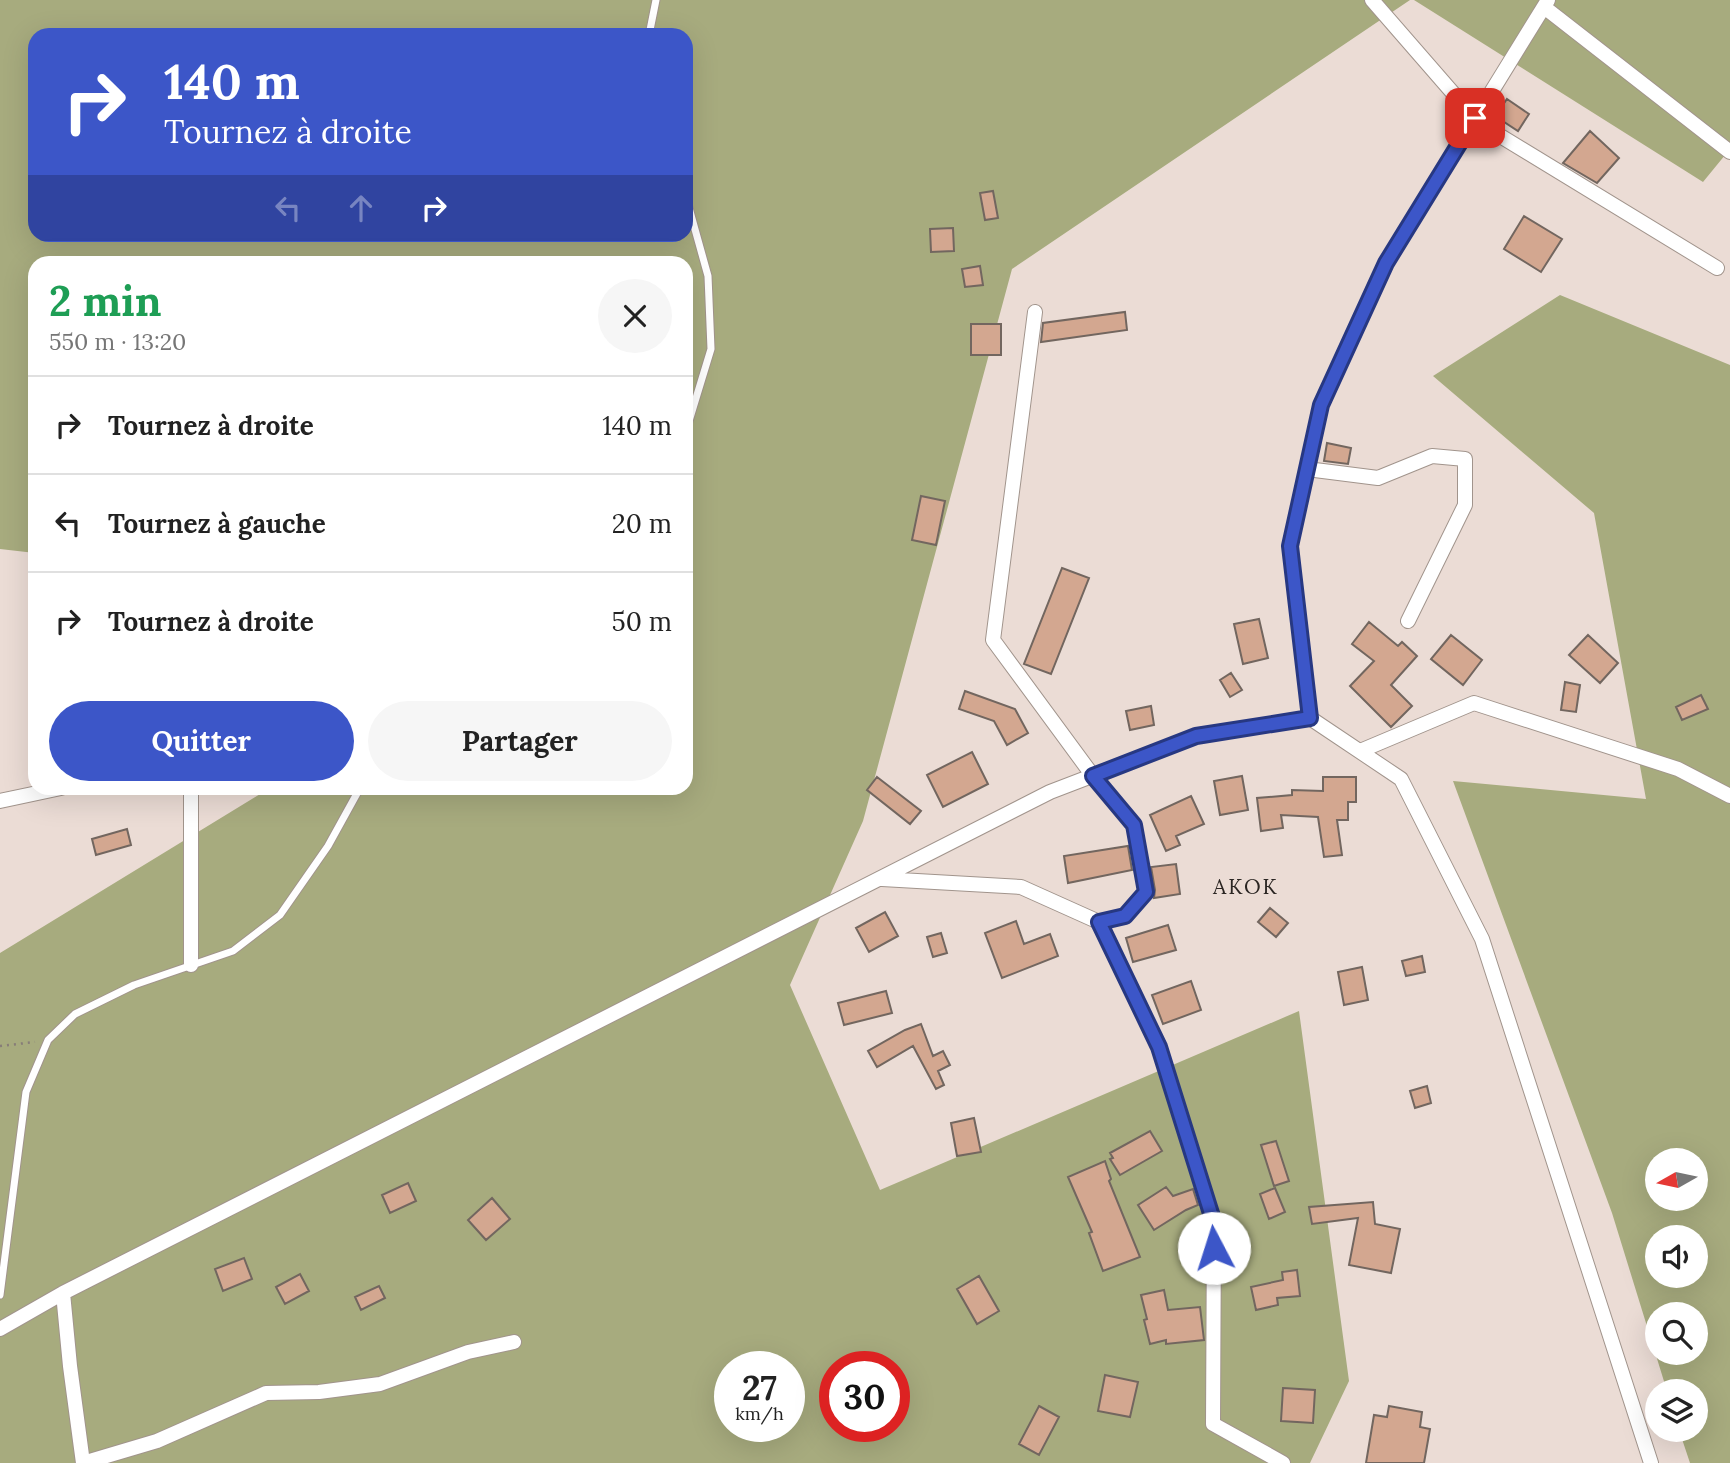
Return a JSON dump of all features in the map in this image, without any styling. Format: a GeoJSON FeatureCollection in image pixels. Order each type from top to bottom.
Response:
{"type":"FeatureCollection","features":[{"type":"Feature","properties":{"kind":"street"},"geometry":{"type":"LineString","coordinates":[[1372,0],[1479,123],[1717,268]]}},
{"type":"Feature","properties":{"kind":"street"},"geometry":{"type":"LineString","coordinates":[[1310,718],[1290,546],[1321,405],[1386,263],[1546,4],[1730,152]]}},
{"type":"Feature","properties":{"kind":"street"},"geometry":{"type":"LineString","coordinates":[[879,879],[1021,887],[1099,922],[1125,916],[1146,892],[1134,825],[1093,776],[993,640],[1035,312]]}},
{"type":"Feature","properties":{"kind":"street"},"geometry":{"type":"LineString","coordinates":[[1307,469],[1378,478],[1432,456],[1465,458],[1465,505],[1408,621]]}},
{"type":"Feature","properties":{"kind":"street"},"geometry":{"type":"LineString","coordinates":[[1360,751],[1474,703],[1678,769],[1730,796]]}},
{"type":"Feature","properties":{"kind":"street"},"geometry":{"type":"LineString","coordinates":[[0,1329],[63,1293],[1050,792],[1196,736],[1310,718],[1401,779],[1482,939],[1651,1463]]}},
{"type":"Feature","properties":{"kind":"street"},"geometry":{"type":"LineString","coordinates":[[0,801],[28,795]]}},
{"type":"Feature","properties":{"kind":"street"},"geometry":{"type":"LineString","coordinates":[[191,795],[191,965]]}},
{"type":"Feature","properties":{"kind":"street"},"geometry":{"type":"LineString","coordinates":[[1099,922],[1159,1047],[1214,1223],[1213,1424],[1283,1463]]}},
{"type":"Feature","properties":{"kind":"street"},"geometry":{"type":"LineString","coordinates":[[63,1293],[83,1463],[157,1441],[265,1393],[319,1392],[380,1384],[468,1352],[514,1342]]}},
{"type":"Feature","properties":{"kind":"lane"},"geometry":{"type":"LineString","coordinates":[[650,28],[656,0]]}},
{"type":"Feature","properties":{"kind":"lane"},"geometry":{"type":"LineString","coordinates":[[693,222],[708,276],[712,349],[693,408]]}},
{"type":"Feature","properties":{"kind":"lane"},"geometry":{"type":"LineString","coordinates":[[0,1295],[26,1092],[48,1040],[75,1014],[134,985],[233,951],[280,915],[328,846],[356,795]]}},
{"type":"Feature","properties":{"kind":"path"},"geometry":{"type":"LineString","coordinates":[[0,1046],[48,1040]]}},
{"type":"Feature","properties":{"kind":"green space"},"geometry":{"type":"Polygon","coordinates":[[[0,0],[1410,0],[1012,269],[863,821],[790,985],[880,1190],[1299,1011],[1349,1381],[1310,1463],[0,1463],[0,953],[259,795],[693,795],[693,256],[28,256],[28,552],[0,549],[0,0]]]}},
{"type":"Feature","properties":{"kind":"green space"},"geometry":{"type":"Polygon","coordinates":[[[1414,0],[1730,0],[1730,149],[1703,182],[1414,0]]]}},
{"type":"Feature","properties":{"kind":"green space"},"geometry":{"type":"Polygon","coordinates":[[[1560,295],[1730,365],[1730,1463],[1690,1463],[1683,1442],[1708,1442],[1708,1379],[1663,1379],[1659,1365],[1708,1365],[1708,1302],[1645,1302],[1645,1320],[1612,1213],[1453,781],[1646,799],[1594,513],[1433,376],[1560,295]]]}},
{"type":"Feature","properties":{"kind":"building"},"geometry":{"type":"Polygon","coordinates":[[[1507,99],[1529,114],[1518,131],[1495,116],[1507,99]]]}},
{"type":"Feature","properties":{"kind":"building"},"geometry":{"type":"Polygon","coordinates":[[[1590,131],[1619,158],[1597,183],[1563,163],[1590,131]]]}},
{"type":"Feature","properties":{"kind":"building"},"geometry":{"type":"Polygon","coordinates":[[[993,191],[998,218],[985,220],[980,193],[993,191]]]}},
{"type":"Feature","properties":{"kind":"building"},"geometry":{"type":"Polygon","coordinates":[[[1524,216],[1562,239],[1541,272],[1504,249],[1524,216]]]}},
{"type":"Feature","properties":{"kind":"building"},"geometry":{"type":"Polygon","coordinates":[[[953,228],[954,251],[931,252],[930,229],[953,228]]]}},
{"type":"Feature","properties":{"kind":"building"},"geometry":{"type":"Polygon","coordinates":[[[980,266],[983,285],[965,287],[962,269],[980,266]]]}},
{"type":"Feature","properties":{"kind":"building"},"geometry":{"type":"Polygon","coordinates":[[[1125,312],[1127,330],[1041,342],[1043,323],[1125,312]]]}},
{"type":"Feature","properties":{"kind":"building"},"geometry":{"type":"Polygon","coordinates":[[[971,324],[1001,324],[1001,355],[971,355],[971,324]]]}},
{"type":"Feature","properties":{"kind":"building"},"geometry":{"type":"Polygon","coordinates":[[[1327,443],[1351,448],[1348,464],[1324,461],[1327,443]]]}},
{"type":"Feature","properties":{"kind":"building"},"geometry":{"type":"Polygon","coordinates":[[[921,496],[945,501],[936,545],[912,540],[921,496]]]}},
{"type":"Feature","properties":{"kind":"building"},"geometry":{"type":"Polygon","coordinates":[[[1062,568],[1089,578],[1051,674],[1024,664],[1062,568]]]}},
{"type":"Feature","properties":{"kind":"building"},"geometry":{"type":"Polygon","coordinates":[[[1259,619],[1268,658],[1243,664],[1234,624],[1259,619]]]}},
{"type":"Feature","properties":{"kind":"building"},"geometry":{"type":"Polygon","coordinates":[[[1369,622],[1398,646],[1402,642],[1417,656],[1391,685],[1412,706],[1391,727],[1350,686],[1374,661],[1352,644],[1369,622]]]}},
{"type":"Feature","properties":{"kind":"building"},"geometry":{"type":"Polygon","coordinates":[[[1451,635],[1482,660],[1463,685],[1431,659],[1451,635]]]}},
{"type":"Feature","properties":{"kind":"building"},"geometry":{"type":"Polygon","coordinates":[[[1588,635],[1618,663],[1600,683],[1569,655],[1588,635]]]}},
{"type":"Feature","properties":{"kind":"building"},"geometry":{"type":"Polygon","coordinates":[[[1231,673],[1242,690],[1230,697],[1220,680],[1231,673]]]}},
{"type":"Feature","properties":{"kind":"building"},"geometry":{"type":"Polygon","coordinates":[[[1565,682],[1580,685],[1576,712],[1561,710],[1565,682]]]}},
{"type":"Feature","properties":{"kind":"building"},"geometry":{"type":"Polygon","coordinates":[[[965,691],[1015,709],[1028,733],[1007,745],[994,721],[959,709],[965,691]]]}},
{"type":"Feature","properties":{"kind":"building"},"geometry":{"type":"Polygon","coordinates":[[[1701,695],[1708,709],[1682,720],[1676,707],[1701,695]]]}},
{"type":"Feature","properties":{"kind":"building"},"geometry":{"type":"Polygon","coordinates":[[[1151,706],[1154,725],[1130,730],[1126,711],[1151,706]]]}},
{"type":"Feature","properties":{"kind":"building"},"geometry":{"type":"Polygon","coordinates":[[[972,752],[988,784],[943,807],[927,775],[972,752]]]}},
{"type":"Feature","properties":{"kind":"building"},"geometry":{"type":"Polygon","coordinates":[[[1242,776],[1248,810],[1220,815],[1214,781],[1242,776]]]}},
{"type":"Feature","properties":{"kind":"building"},"geometry":{"type":"Polygon","coordinates":[[[877,777],[921,811],[910,824],[867,790],[877,777]]]}},
{"type":"Feature","properties":{"kind":"building"},"geometry":{"type":"Polygon","coordinates":[[[1323,777],[1356,777],[1356,802],[1348,802],[1348,820],[1337,820],[1342,855],[1324,857],[1318,817],[1281,815],[1283,828],[1261,831],[1257,798],[1292,795],[1292,790],[1323,791],[1323,777]]]}},
{"type":"Feature","properties":{"kind":"building"},"geometry":{"type":"Polygon","coordinates":[[[1191,796],[1204,824],[1176,836],[1180,845],[1166,851],[1150,815],[1191,796]]]}},
{"type":"Feature","properties":{"kind":"building"},"geometry":{"type":"Polygon","coordinates":[[[127,829],[131,845],[96,855],[92,839],[127,829]]]}},
{"type":"Feature","properties":{"kind":"building"},"geometry":{"type":"Polygon","coordinates":[[[1128,846],[1132,870],[1068,883],[1064,856],[1128,846]]]}},
{"type":"Feature","properties":{"kind":"building"},"geometry":{"type":"Polygon","coordinates":[[[1176,864],[1180,894],[1154,898],[1151,867],[1176,864]]]}},
{"type":"Feature","properties":{"kind":"building"},"geometry":{"type":"Polygon","coordinates":[[[1270,908],[1288,923],[1276,937],[1258,922],[1270,908]]]}},
{"type":"Feature","properties":{"kind":"building"},"geometry":{"type":"Polygon","coordinates":[[[885,912],[898,936],[869,952],[856,928],[885,912]]]}},
{"type":"Feature","properties":{"kind":"building"},"geometry":{"type":"Polygon","coordinates":[[[1016,921],[1024,944],[1050,934],[1058,956],[1002,978],[985,933],[1016,921]]]}},
{"type":"Feature","properties":{"kind":"building"},"geometry":{"type":"Polygon","coordinates":[[[1168,925],[1176,950],[1133,962],[1126,938],[1168,925]]]}},
{"type":"Feature","properties":{"kind":"building"},"geometry":{"type":"Polygon","coordinates":[[[941,933],[947,953],[933,957],[927,937],[941,933]]]}},
{"type":"Feature","properties":{"kind":"building"},"geometry":{"type":"Polygon","coordinates":[[[1422,956],[1425,972],[1406,976],[1402,961],[1422,956]]]}},
{"type":"Feature","properties":{"kind":"building"},"geometry":{"type":"Polygon","coordinates":[[[1362,967],[1368,1000],[1344,1005],[1338,972],[1362,967]]]}},
{"type":"Feature","properties":{"kind":"building"},"geometry":{"type":"Polygon","coordinates":[[[1191,981],[1201,1010],[1163,1024],[1152,995],[1191,981]]]}},
{"type":"Feature","properties":{"kind":"building"},"geometry":{"type":"Polygon","coordinates":[[[886,991],[892,1013],[844,1025],[838,1003],[886,991]]]}},
{"type":"Feature","properties":{"kind":"building"},"geometry":{"type":"Polygon","coordinates":[[[921,1024],[933,1056],[943,1051],[950,1065],[938,1071],[944,1085],[936,1089],[913,1046],[877,1067],[868,1051],[921,1024]]]}},
{"type":"Feature","properties":{"kind":"building"},"geometry":{"type":"Polygon","coordinates":[[[1427,1086],[1431,1103],[1415,1108],[1410,1091],[1427,1086]]]}},
{"type":"Feature","properties":{"kind":"building"},"geometry":{"type":"Polygon","coordinates":[[[974,1118],[981,1152],[957,1156],[951,1123],[974,1118]]]}},
{"type":"Feature","properties":{"kind":"building"},"geometry":{"type":"Polygon","coordinates":[[[1150,1131],[1162,1151],[1120,1175],[1110,1159],[1113,1158],[1110,1153],[1150,1131]]]}},
{"type":"Feature","properties":{"kind":"building"},"geometry":{"type":"Polygon","coordinates":[[[1276,1141],[1289,1181],[1274,1186],[1261,1145],[1276,1141]]]}},
{"type":"Feature","properties":{"kind":"building"},"geometry":{"type":"Polygon","coordinates":[[[1105,1161],[1111,1179],[1109,1181],[1140,1257],[1103,1271],[1089,1233],[1092,1232],[1068,1177],[1105,1161]]]}},
{"type":"Feature","properties":{"kind":"building"},"geometry":{"type":"Polygon","coordinates":[[[408,1183],[416,1201],[390,1213],[382,1195],[408,1183]]]}},
{"type":"Feature","properties":{"kind":"building"},"geometry":{"type":"Polygon","coordinates":[[[1166,1187],[1173,1196],[1193,1189],[1198,1205],[1154,1230],[1138,1205],[1166,1187]]]}},
{"type":"Feature","properties":{"kind":"building"},"geometry":{"type":"Polygon","coordinates":[[[1275,1188],[1285,1212],[1269,1219],[1260,1194],[1275,1188]]]}},
{"type":"Feature","properties":{"kind":"building"},"geometry":{"type":"Polygon","coordinates":[[[492,1198],[510,1219],[486,1240],[468,1220],[492,1198]]]}},
{"type":"Feature","properties":{"kind":"building"},"geometry":{"type":"Polygon","coordinates":[[[1373,1202],[1375,1224],[1400,1229],[1391,1273],[1349,1265],[1358,1218],[1312,1224],[1309,1207],[1373,1202]]]}},
{"type":"Feature","properties":{"kind":"building"},"geometry":{"type":"Polygon","coordinates":[[[244,1258],[252,1279],[223,1291],[215,1269],[244,1258]]]}},
{"type":"Feature","properties":{"kind":"building"},"geometry":{"type":"Polygon","coordinates":[[[1297,1270],[1300,1296],[1277,1298],[1278,1305],[1256,1310],[1251,1287],[1283,1280],[1282,1272],[1297,1270]]]}},
{"type":"Feature","properties":{"kind":"building"},"geometry":{"type":"Polygon","coordinates":[[[300,1274],[309,1291],[285,1304],[276,1287],[300,1274]]]}},
{"type":"Feature","properties":{"kind":"building"},"geometry":{"type":"Polygon","coordinates":[[[979,1276],[999,1311],[977,1324],[957,1289],[979,1276]]]}},
{"type":"Feature","properties":{"kind":"building"},"geometry":{"type":"Polygon","coordinates":[[[379,1286],[385,1298],[361,1310],[355,1297],[379,1286]]]}},
{"type":"Feature","properties":{"kind":"building"},"geometry":{"type":"Polygon","coordinates":[[[1164,1290],[1168,1310],[1200,1307],[1204,1340],[1166,1344],[1166,1340],[1150,1344],[1141,1295],[1164,1290]]]}},
{"type":"Feature","properties":{"kind":"building"},"geometry":{"type":"Polygon","coordinates":[[[1105,1375],[1138,1382],[1130,1417],[1098,1411],[1105,1375]]]}},
{"type":"Feature","properties":{"kind":"building"},"geometry":{"type":"Polygon","coordinates":[[[1283,1388],[1315,1390],[1313,1423],[1281,1421],[1283,1388]]]}},
{"type":"Feature","properties":{"kind":"building"},"geometry":{"type":"Polygon","coordinates":[[[1039,1406],[1059,1417],[1039,1455],[1019,1444],[1039,1406]]]}},
{"type":"Feature","properties":{"kind":"building"},"geometry":{"type":"Polygon","coordinates":[[[1389,1406],[1422,1412],[1420,1427],[1430,1429],[1424,1463],[1366,1463],[1374,1415],[1387,1417],[1389,1406]]]}},
{"type":"Feature","properties":{"kind":"district","name":"AKOK"},"geometry":{"type":"Point","coordinates":[1246,886]}},
{"type":"Feature","properties":{"kind":"route"},"geometry":{"type":"LineString","coordinates":[[1214,1248],[1214,1223],[1159,1047],[1099,922],[1125,916],[1146,892],[1134,825],[1093,776],[1196,736],[1310,718],[1290,546],[1321,405],[1386,263],[1475,118]]}}]}
